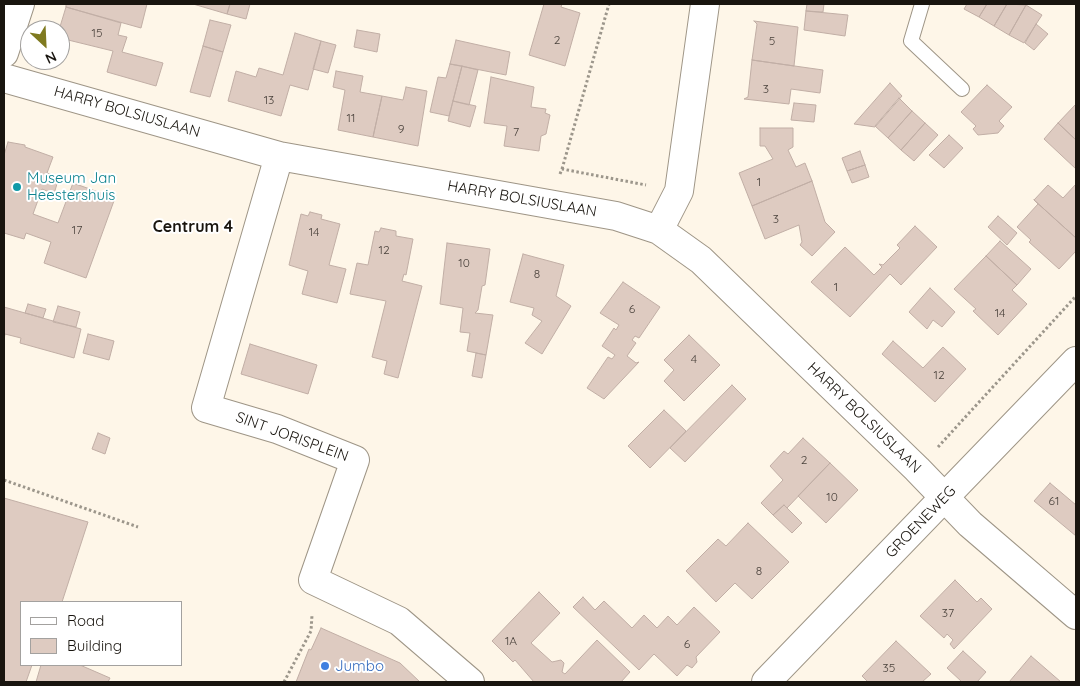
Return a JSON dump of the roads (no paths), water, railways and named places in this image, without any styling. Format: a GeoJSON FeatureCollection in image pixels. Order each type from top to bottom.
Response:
{"type":"FeatureCollection","features":[{"type":"Feature","properties":{"kind":"street"},"geometry":{"type":"LineString","coordinates":[[4,53],[20,4]]}},
{"type":"Feature","properties":{"kind":"street"},"geometry":{"type":"LineString","coordinates":[[660,230],[679,191],[705,4]]}},
{"type":"Feature","properties":{"kind":"street","name":"HARRY BOLSIUSLAAN"},"geometry":{"type":"LineString","coordinates":[[4,78],[279,156],[616,216],[660,230],[701,260],[970,524],[1076,615]]}},
{"type":"Feature","properties":{"kind":"street","name":"SINT JORISPLEIN"},"geometry":{"type":"LineString","coordinates":[[279,156],[206,408],[276,429],[355,460],[313,580],[398,621],[470,682]]}},
{"type":"Feature","properties":{"kind":"street","name":"GROENEWEG"},"geometry":{"type":"LineString","coordinates":[[766,682],[1076,361]]}},
{"type":"Feature","properties":{"kind":"lane"},"geometry":{"type":"LineString","coordinates":[[922,4],[911,40],[962,89]]}},
{"type":"Feature","properties":{"kind":"place","name":"Museum Jan Heestershuis"},"geometry":{"type":"Point","coordinates":[17,187]}},
{"type":"Feature","properties":{"kind":"place","name":"Jumbo"},"geometry":{"type":"Point","coordinates":[325,666]}},
{"type":"Feature","properties":{"kind":"district","name":"Centrum 4"},"geometry":{"type":"Point","coordinates":[193,227]}}]}
